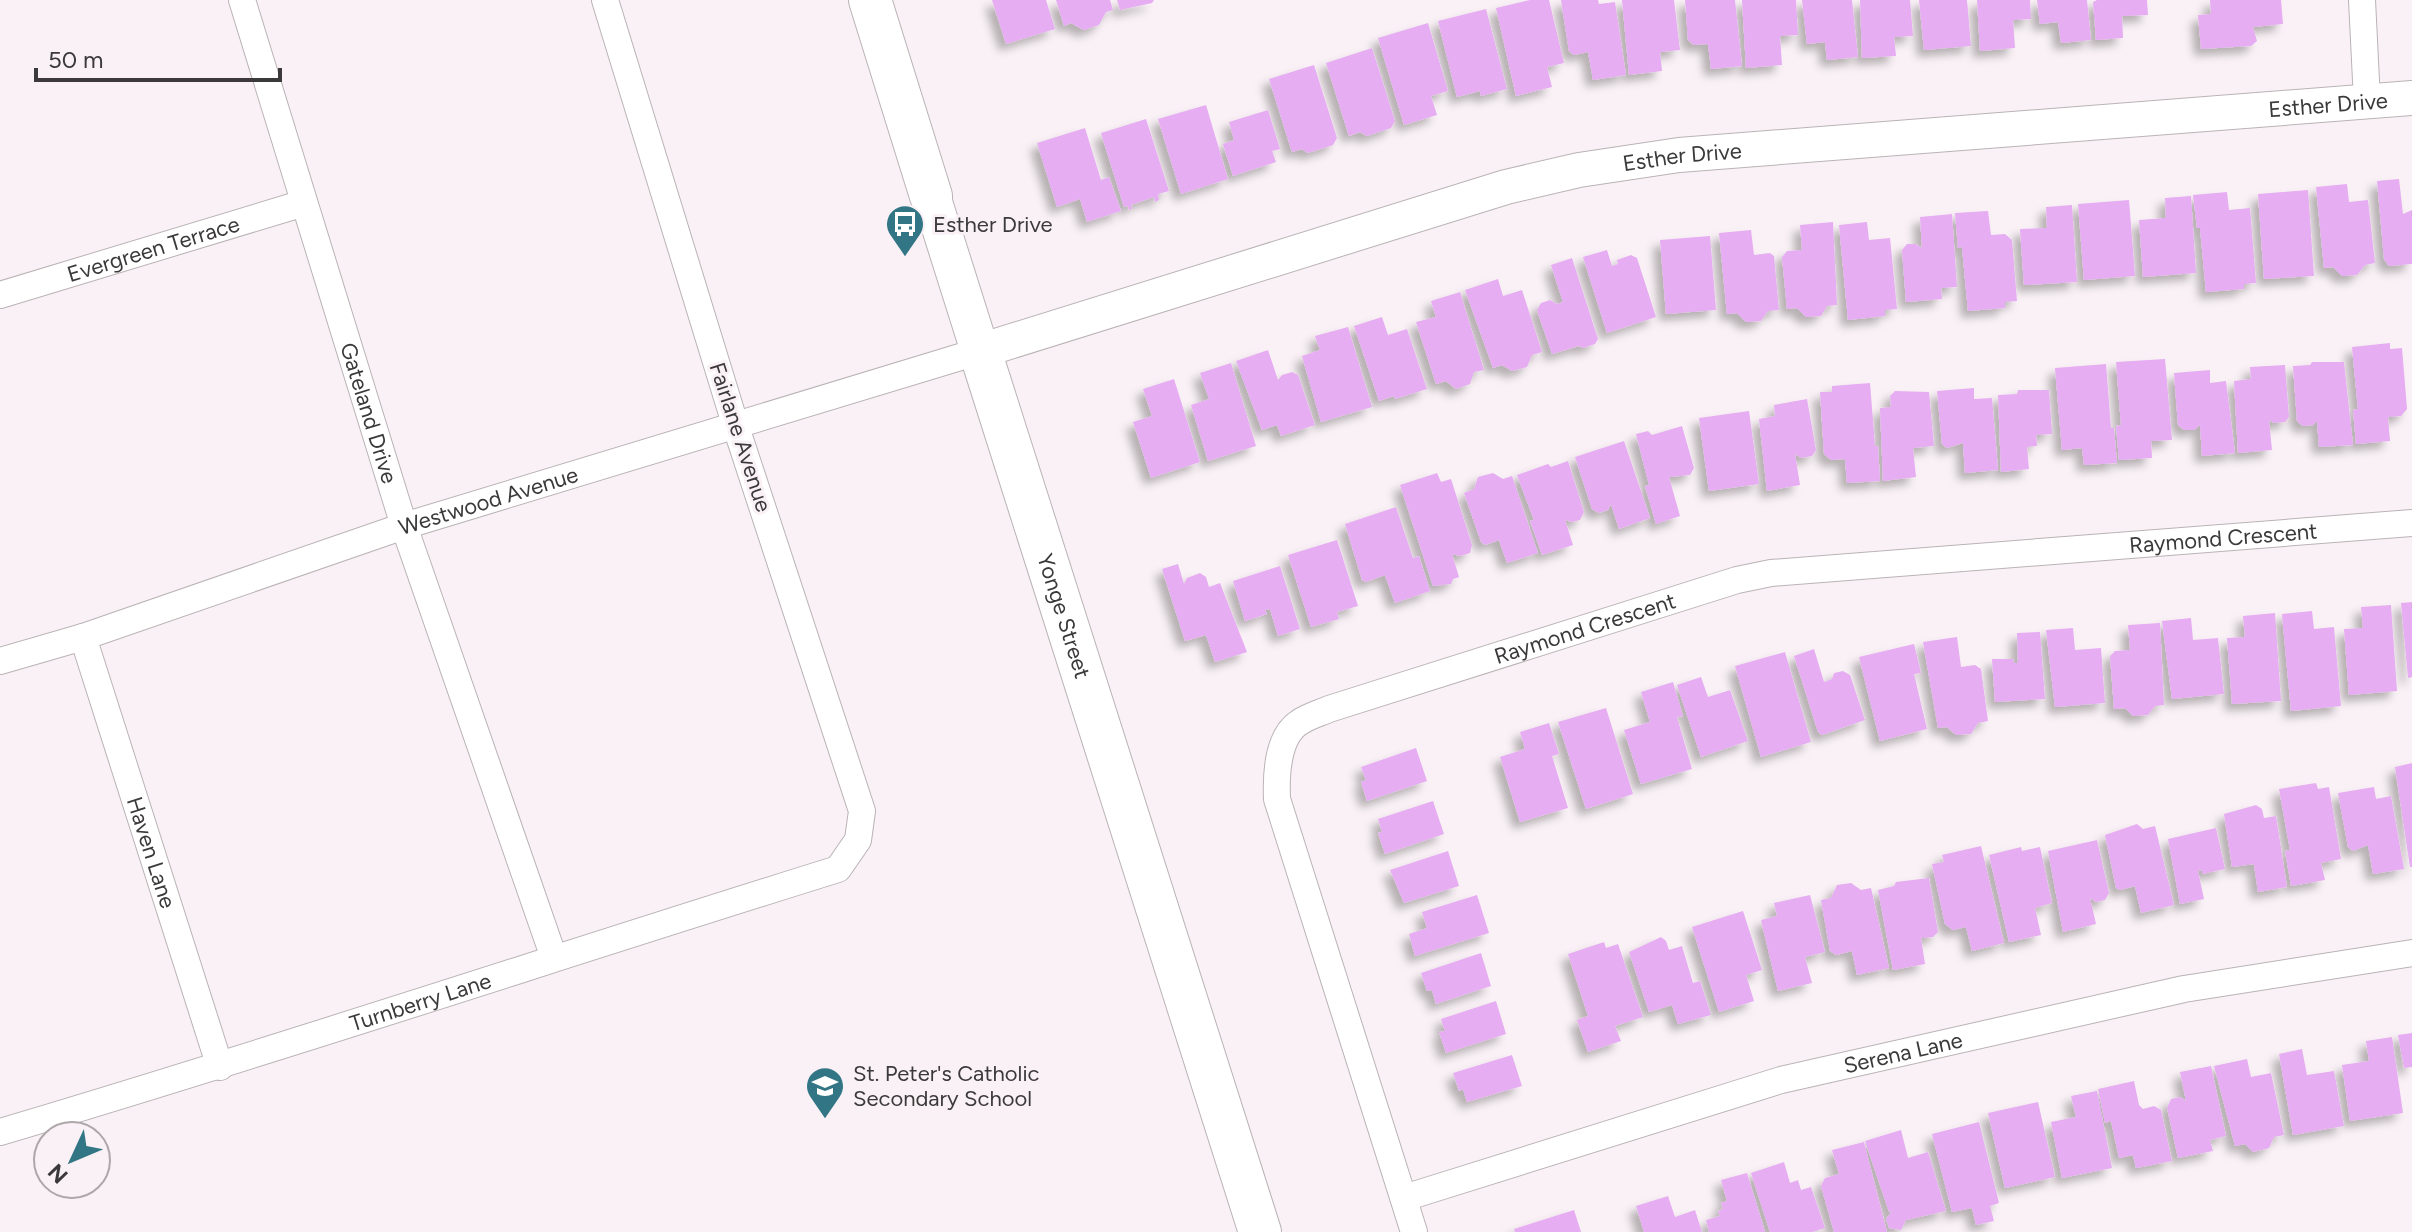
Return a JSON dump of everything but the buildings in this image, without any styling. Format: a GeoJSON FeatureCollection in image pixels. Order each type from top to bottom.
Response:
{"type":"FeatureCollection","features":[{"type":"Feature","properties":{"kind":"main road","name":"Yonge Street"},"geometry":{"type":"LineString","coordinates":[[870,0],[1260,1232]]}},
{"type":"Feature","properties":{"kind":"street","name":"Gateland Drive"},"geometry":{"type":"LineString","coordinates":[[242,0],[404,526],[554,958]]}},
{"type":"Feature","properties":{"kind":"street","name":"Fairlane Avenue"},"geometry":{"type":"LineString","coordinates":[[605,0],[736,427],[862,811],[858,840],[838,869]]}},
{"type":"Feature","properties":{"kind":"street"},"geometry":{"type":"LineString","coordinates":[[2362,0],[2367,101]]}},
{"type":"Feature","properties":{"kind":"street","name":"Esther Drive"},"geometry":{"type":"LineString","coordinates":[[980,351],[1506,187],[1579,170],[1679,155],[2412,98]]}},
{"type":"Feature","properties":{"kind":"street","name":"Evergreen Terrace"},"geometry":{"type":"LineString","coordinates":[[0,295],[304,203]]}},
{"type":"Feature","properties":{"kind":"street","name":"Westwood Avenue"},"geometry":{"type":"LineString","coordinates":[[0,661],[83,637],[404,526],[980,351]]}},
{"type":"Feature","properties":{"kind":"street","name":"Raymond Crescent"},"geometry":{"type":"LineString","coordinates":[[1414,1232],[1277,799],[1276,772],[1282,747],[1297,723],[1390,689],[1737,580],[1771,573],[2412,523]]}},
{"type":"Feature","properties":{"kind":"street","name":"Haven Lane"},"geometry":{"type":"LineString","coordinates":[[83,637],[220,1067]]}},
{"type":"Feature","properties":{"kind":"street","name":"Turnberry Lane"},"geometry":{"type":"LineString","coordinates":[[0,1132],[220,1067],[838,869]]}},
{"type":"Feature","properties":{"kind":"street","name":"Serena Lane"},"geometry":{"type":"LineString","coordinates":[[1404,1198],[1781,1080],[2184,989],[2412,953]]}},
{"type":"Feature","properties":{"kind":"place","name":"Esther Drive"},"geometry":{"type":"Point","coordinates":[905,258]}},
{"type":"Feature","properties":{"kind":"place","name":"St. Peter's Catholic Secondary School"},"geometry":{"type":"Point","coordinates":[825,1120]}}]}
